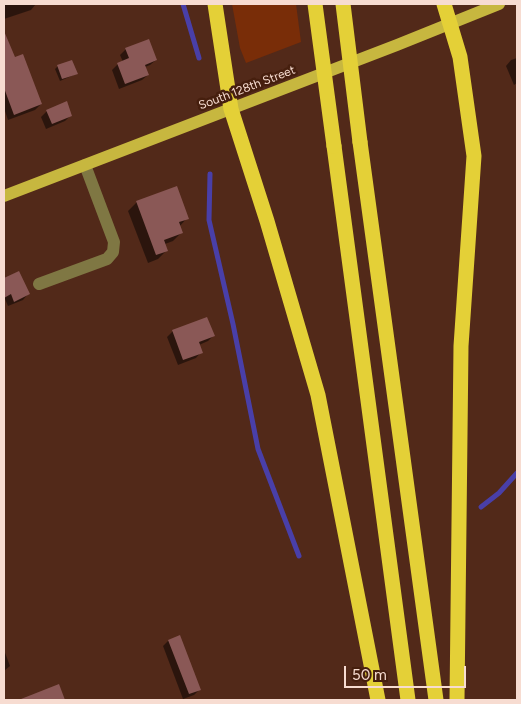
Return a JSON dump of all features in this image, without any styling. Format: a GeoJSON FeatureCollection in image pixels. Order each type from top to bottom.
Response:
{"type":"FeatureCollection","features":[{"type":"Feature","properties":{"kind":"highway"},"geometry":{"type":"LineString","coordinates":[[214,4],[231,109],[267,221],[318,395],[378,700]]}},
{"type":"Feature","properties":{"kind":"highway"},"geometry":{"type":"LineString","coordinates":[[315,4],[408,700]]}},
{"type":"Feature","properties":{"kind":"highway"},"geometry":{"type":"LineString","coordinates":[[343,4],[436,700]]}},
{"type":"Feature","properties":{"kind":"highway"},"geometry":{"type":"LineString","coordinates":[[444,4],[460,57],[474,156],[461,346],[456,700]]}},
{"type":"Feature","properties":{"kind":"main road","name":"South 128th Street"},"geometry":{"type":"LineString","coordinates":[[4,196],[499,4]]}},
{"type":"Feature","properties":{"kind":"lane"},"geometry":{"type":"LineString","coordinates":[[39,284],[108,259],[114,252],[114,242],[85,165]]}},
{"type":"Feature","properties":{"kind":"shaded area"},"geometry":{"type":"Polygon","coordinates":[[[232,4],[296,4],[301,42],[246,63],[240,48],[232,4]]]}},
{"type":"Feature","properties":{"kind":"building"},"geometry":{"type":"Polygon","coordinates":[[[4,31],[15,57],[23,54],[42,104],[14,115],[4,88],[4,31]]]}},
{"type":"Feature","properties":{"kind":"building"},"geometry":{"type":"Polygon","coordinates":[[[149,39],[157,60],[145,65],[149,75],[125,84],[117,63],[129,58],[125,48],[149,39]]]}},
{"type":"Feature","properties":{"kind":"building"},"geometry":{"type":"Polygon","coordinates":[[[72,60],[78,74],[62,79],[57,65],[72,60]]]}},
{"type":"Feature","properties":{"kind":"building"},"geometry":{"type":"Polygon","coordinates":[[[67,101],[72,116],[52,124],[46,110],[67,101]]]}},
{"type":"Feature","properties":{"kind":"building"},"geometry":{"type":"Polygon","coordinates":[[[177,186],[189,219],[179,222],[183,233],[164,240],[168,251],[156,255],[136,201],[177,186]]]}},
{"type":"Feature","properties":{"kind":"building"},"geometry":{"type":"Polygon","coordinates":[[[19,271],[30,294],[14,302],[11,294],[4,298],[4,278],[19,271]]]}},
{"type":"Feature","properties":{"kind":"building"},"geometry":{"type":"Polygon","coordinates":[[[207,317],[215,336],[199,342],[203,353],[183,360],[172,330],[207,317]]]}},
{"type":"Feature","properties":{"kind":"building"},"geometry":{"type":"Polygon","coordinates":[[[180,635],[201,690],[189,694],[168,640],[180,635]]]}},
{"type":"Feature","properties":{"kind":"building"},"geometry":{"type":"Polygon","coordinates":[[[59,684],[65,700],[21,700],[21,699],[59,684]]]}},
{"type":"Feature","properties":{"kind":"waterway"},"geometry":{"type":"LineString","coordinates":[[183,4],[199,58]]}},
{"type":"Feature","properties":{"kind":"waterway"},"geometry":{"type":"LineString","coordinates":[[210,174],[209,220],[233,324],[258,449],[299,556]]}},
{"type":"Feature","properties":{"kind":"waterway"},"geometry":{"type":"LineString","coordinates":[[481,507],[499,493],[517,473]]}}]}
